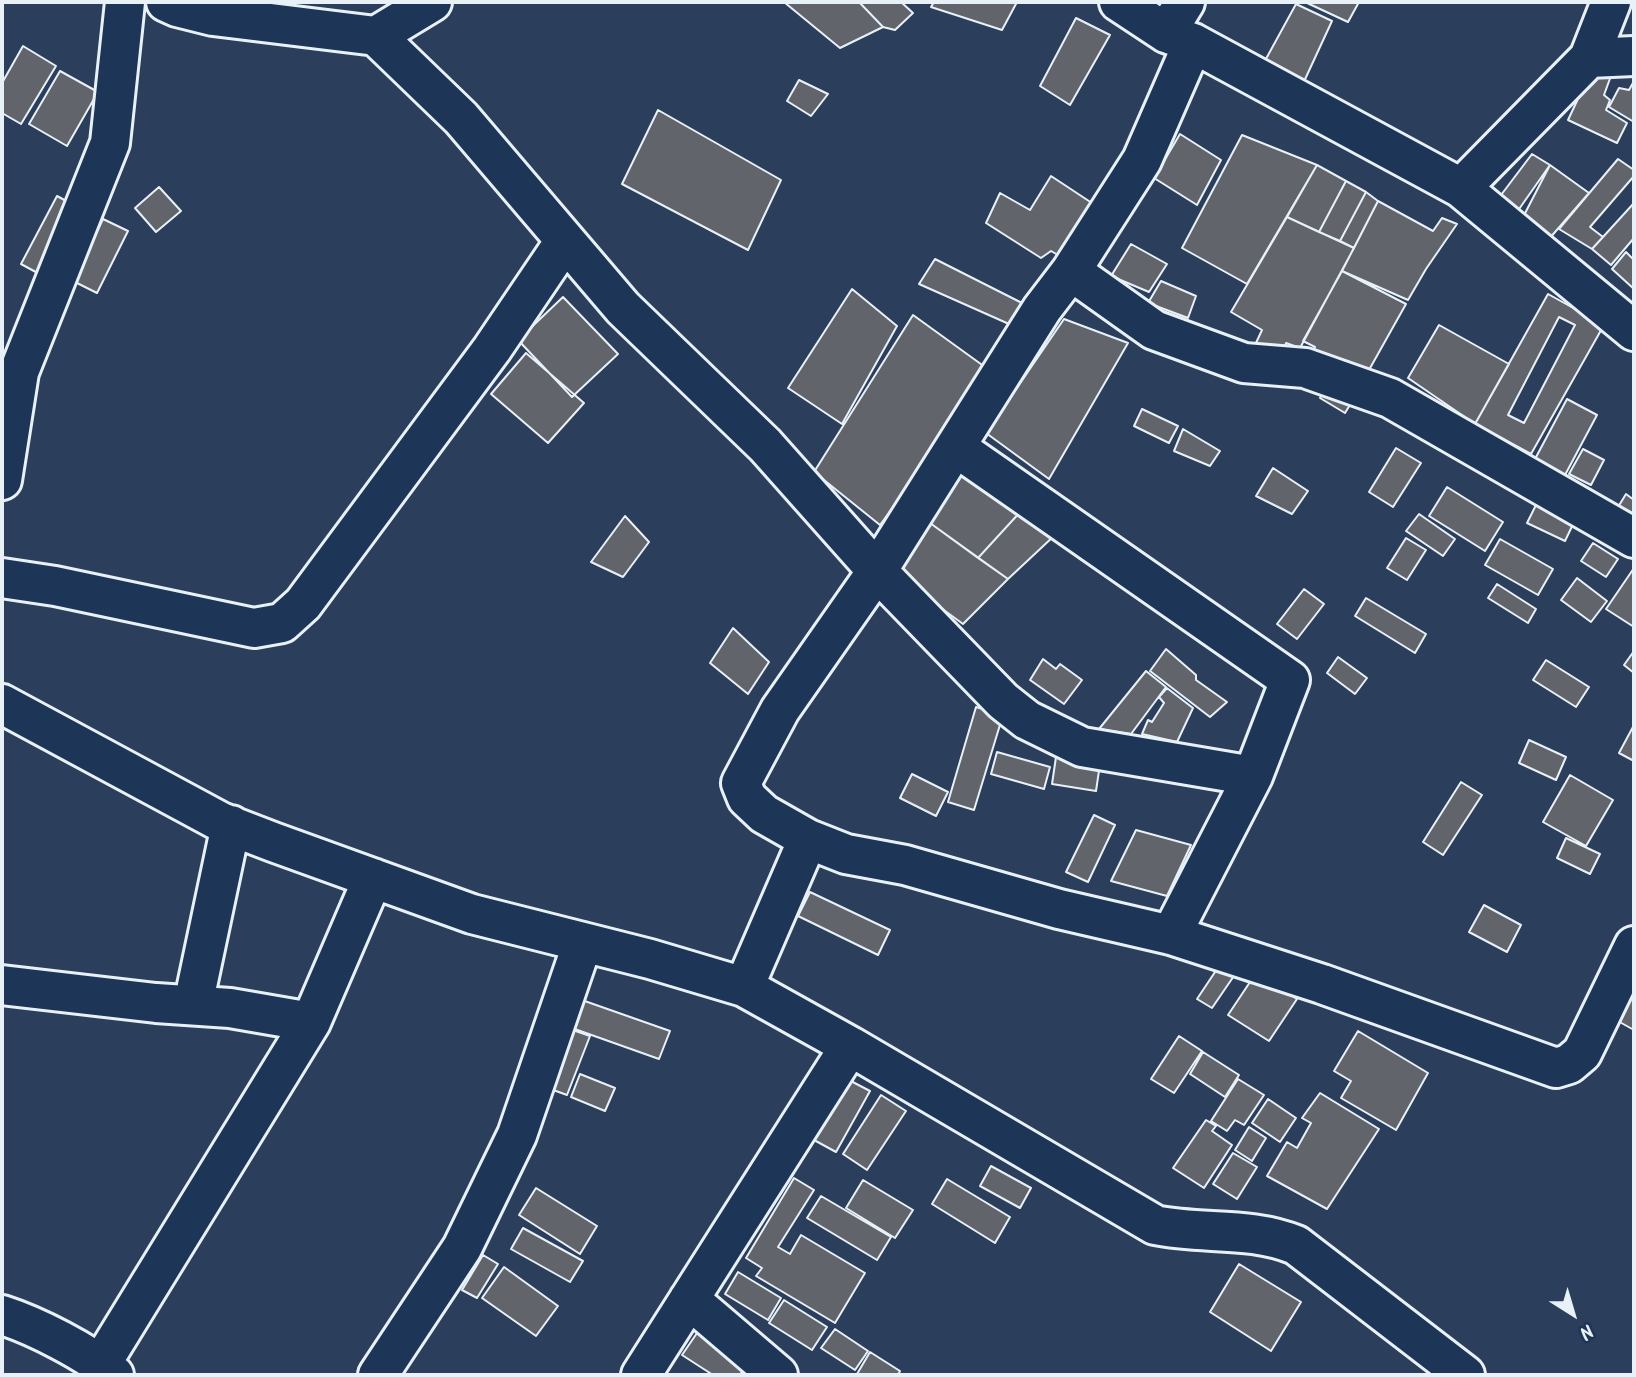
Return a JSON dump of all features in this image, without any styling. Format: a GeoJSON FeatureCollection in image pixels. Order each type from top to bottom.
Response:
{"type":"FeatureCollection","features":[{"type":"Feature","properties":{"kind":"street"},"geometry":{"type":"LineString","coordinates":[[2,480],[19,372],[110,143],[125,2]]}},
{"type":"Feature","properties":{"kind":"street"},"geometry":{"type":"LineString","coordinates":[[166,2],[213,16],[376,37],[461,118],[623,308],[765,445],[877,571],[1003,701],[1027,720],[1082,747],[1253,776]]}},
{"type":"Feature","properties":{"kind":"street"},"geometry":{"type":"LineString","coordinates":[[376,37],[432,2]]}},
{"type":"Feature","properties":{"kind":"street"},"geometry":{"type":"LineString","coordinates":[[1119,2],[1181,26],[1461,188],[1634,331]]}},
{"type":"Feature","properties":{"kind":"street"},"geometry":{"type":"LineString","coordinates":[[1461,188],[1589,58],[1611,2]]}},
{"type":"Feature","properties":{"kind":"street"},"geometry":{"type":"LineString","coordinates":[[1181,26],[1142,160],[1071,271],[1042,309],[877,571],[780,710],[741,783],[747,798],[764,814],[808,839],[846,855],[905,864],[1059,909],[1171,935],[1322,984],[1556,1068],[1569,1064],[1582,1053],[1634,946]]}},
{"type":"Feature","properties":{"kind":"street"},"geometry":{"type":"LineString","coordinates":[[1589,58],[1634,56]]}},
{"type":"Feature","properties":{"kind":"street"},"geometry":{"type":"LineString","coordinates":[[2,578],[55,586],[254,628],[282,623],[303,604],[484,360],[565,241]]}},
{"type":"Feature","properties":{"kind":"street"},"geometry":{"type":"LineString","coordinates":[[1071,271],[1154,330],[1244,363],[1305,368],[1390,398],[1634,538]]}},
{"type":"Feature","properties":{"kind":"street"},"geometry":{"type":"LineString","coordinates":[[957,447],[1290,680],[1253,776],[1171,935]]}},
{"type":"Feature","properties":{"kind":"street"},"geometry":{"type":"LineString","coordinates":[[2,704],[231,825],[472,914],[583,942],[744,988],[850,1046],[1155,1225],[1177,1229],[1253,1232],[1275,1236],[1296,1245],[1465,1375]]}},
{"type":"Feature","properties":{"kind":"street"},"geometry":{"type":"LineString","coordinates":[[193,1005],[231,825]]}},
{"type":"Feature","properties":{"kind":"street"},"geometry":{"type":"LineString","coordinates":[[744,988],[808,839]]}},
{"type":"Feature","properties":{"kind":"street"},"geometry":{"type":"LineString","coordinates":[[2,1315],[19,1321],[107,1370],[311,1022],[373,878]]}},
{"type":"Feature","properties":{"kind":"street"},"geometry":{"type":"LineString","coordinates":[[378,1375],[462,1248],[517,1135],[583,942]]}},
{"type":"Feature","properties":{"kind":"street"},"geometry":{"type":"LineString","coordinates":[[2,985],[230,1008],[311,1022]]}},
{"type":"Feature","properties":{"kind":"street"},"geometry":{"type":"LineString","coordinates":[[640,1375],[850,1046]]}},
{"type":"Feature","properties":{"kind":"street"},"geometry":{"type":"LineString","coordinates":[[689,1299],[778,1375]]}},
{"type":"Feature","properties":{"kind":"building"},"geometry":{"type":"Polygon","coordinates":[[[784,2],[859,2],[883,27],[840,48],[784,2]]]}},
{"type":"Feature","properties":{"kind":"building"},"geometry":{"type":"Polygon","coordinates":[[[859,2],[901,2],[913,13],[895,30],[883,27],[859,2]]]}},
{"type":"Feature","properties":{"kind":"building"},"geometry":{"type":"Polygon","coordinates":[[[934,2],[1017,2],[1002,30],[931,7],[934,2]]]}},
{"type":"Feature","properties":{"kind":"building"},"geometry":{"type":"Polygon","coordinates":[[[1305,2],[1359,2],[1348,22],[1305,2]]]}},
{"type":"Feature","properties":{"kind":"building"},"geometry":{"type":"Polygon","coordinates":[[[1296,4],[1332,21],[1301,88],[1261,68],[1296,4]]]}},
{"type":"Feature","properties":{"kind":"building"},"geometry":{"type":"Polygon","coordinates":[[[1076,18],[1110,35],[1070,105],[1040,86],[1076,18]]]}},
{"type":"Feature","properties":{"kind":"building"},"geometry":{"type":"Polygon","coordinates":[[[23,46],[56,66],[21,124],[2,113],[2,83],[23,46]]]}},
{"type":"Feature","properties":{"kind":"building"},"geometry":{"type":"Polygon","coordinates":[[[1592,69],[1612,73],[1604,95],[1610,100],[1606,110],[1627,123],[1617,143],[1568,120],[1592,69]]]}},
{"type":"Feature","properties":{"kind":"building"},"geometry":{"type":"Polygon","coordinates":[[[60,71],[98,92],[67,146],[29,124],[60,71]]]}},
{"type":"Feature","properties":{"kind":"building"},"geometry":{"type":"Polygon","coordinates":[[[799,80],[828,94],[811,116],[787,101],[799,80]]]}},
{"type":"Feature","properties":{"kind":"building"},"geometry":{"type":"Polygon","coordinates":[[[1634,81],[1634,122],[1609,107],[1619,88],[1629,90],[1634,81]]]}},
{"type":"Feature","properties":{"kind":"building"},"geometry":{"type":"Polygon","coordinates":[[[658,110],[781,180],[748,250],[622,184],[658,110]]]}},
{"type":"Feature","properties":{"kind":"building"},"geometry":{"type":"Polygon","coordinates":[[[1180,134],[1221,160],[1197,205],[1154,178],[1180,134]]]}},
{"type":"Feature","properties":{"kind":"building"},"geometry":{"type":"Polygon","coordinates":[[[1242,135],[1317,165],[1247,284],[1182,248],[1242,135]]]}},
{"type":"Feature","properties":{"kind":"building"},"geometry":{"type":"Polygon","coordinates":[[[1532,154],[1550,165],[1517,212],[1498,199],[1532,154]]]}},
{"type":"Feature","properties":{"kind":"building"},"geometry":{"type":"Polygon","coordinates":[[[1618,159],[1634,170],[1634,176],[1590,227],[1603,237],[1592,249],[1559,229],[1618,159]]]}},
{"type":"Feature","properties":{"kind":"building"},"geometry":{"type":"Polygon","coordinates":[[[1317,165],[1346,181],[1319,232],[1287,217],[1317,165]]]}},
{"type":"Feature","properties":{"kind":"building"},"geometry":{"type":"Polygon","coordinates":[[[1550,165],[1589,193],[1549,239],[1522,219],[1550,165]]]}},
{"type":"Feature","properties":{"kind":"building"},"geometry":{"type":"Polygon","coordinates":[[[1051,176],[1101,209],[1065,259],[1051,251],[1041,258],[986,223],[1000,193],[1030,210],[1051,176]]]}},
{"type":"Feature","properties":{"kind":"building"},"geometry":{"type":"Polygon","coordinates":[[[1346,181],[1366,192],[1340,241],[1319,232],[1346,181]]]}},
{"type":"Feature","properties":{"kind":"building"},"geometry":{"type":"Polygon","coordinates":[[[159,187],[181,211],[156,232],[135,208],[159,187]]]}},
{"type":"Feature","properties":{"kind":"building"},"geometry":{"type":"Polygon","coordinates":[[[1366,192],[1378,201],[1354,248],[1340,241],[1366,192]]]}},
{"type":"Feature","properties":{"kind":"building"},"geometry":{"type":"Polygon","coordinates":[[[57,196],[81,209],[45,277],[21,264],[57,196]]]}},
{"type":"Feature","properties":{"kind":"building"},"geometry":{"type":"Polygon","coordinates":[[[1378,201],[1433,231],[1442,218],[1457,224],[1408,300],[1342,271],[1378,201]]]}},
{"type":"Feature","properties":{"kind":"building"},"geometry":{"type":"Polygon","coordinates":[[[1634,203],[1634,238],[1611,265],[1592,249],[1634,203]]]}},
{"type":"Feature","properties":{"kind":"building"},"geometry":{"type":"Polygon","coordinates":[[[1287,217],[1354,248],[1300,348],[1286,343],[1282,358],[1255,345],[1262,330],[1231,312],[1287,217]]]}},
{"type":"Feature","properties":{"kind":"building"},"geometry":{"type":"Polygon","coordinates":[[[103,219],[128,231],[97,293],[73,281],[103,219]]]}},
{"type":"Feature","properties":{"kind":"building"},"geometry":{"type":"Polygon","coordinates":[[[1131,244],[1167,264],[1149,292],[1111,276],[1131,244]]]}},
{"type":"Feature","properties":{"kind":"building"},"geometry":{"type":"Polygon","coordinates":[[[1626,252],[1634,260],[1634,289],[1612,269],[1626,252]]]}},
{"type":"Feature","properties":{"kind":"building"},"geometry":{"type":"Polygon","coordinates":[[[935,259],[1022,303],[1009,324],[919,284],[935,259]]]}},
{"type":"Feature","properties":{"kind":"building"},"geometry":{"type":"Polygon","coordinates":[[[1342,271],[1406,304],[1369,370],[1311,355],[1315,347],[1303,341],[1342,271]]]}},
{"type":"Feature","properties":{"kind":"building"},"geometry":{"type":"Polygon","coordinates":[[[1161,281],[1196,296],[1188,318],[1148,303],[1161,281]]]}},
{"type":"Feature","properties":{"kind":"building"},"geometry":{"type":"Polygon","coordinates":[[[852,289],[897,326],[842,424],[788,388],[852,289]]]}},
{"type":"Feature","properties":{"kind":"building"},"geometry":{"type":"Polygon","coordinates":[[[1548,294],[1604,325],[1531,454],[1475,424],[1548,294]],[[1559,317],[1508,415],[1524,423],[1575,325],[1559,317]]]}},
{"type":"Feature","properties":{"kind":"building"},"geometry":{"type":"Polygon","coordinates":[[[563,297],[618,354],[572,397],[518,340],[563,297]]]}},
{"type":"Feature","properties":{"kind":"building"},"geometry":{"type":"Polygon","coordinates":[[[913,315],[985,367],[972,400],[880,525],[814,472],[913,315]]]}},
{"type":"Feature","properties":{"kind":"building"},"geometry":{"type":"Polygon","coordinates":[[[1064,319],[1128,343],[1049,479],[986,433],[1064,319]]]}},
{"type":"Feature","properties":{"kind":"building"},"geometry":{"type":"Polygon","coordinates":[[[1439,325],[1509,364],[1475,424],[1408,378],[1439,325]]]}},
{"type":"Feature","properties":{"kind":"building"},"geometry":{"type":"Polygon","coordinates":[[[526,353],[584,403],[548,443],[491,394],[526,353]]]}},
{"type":"Feature","properties":{"kind":"building"},"geometry":{"type":"Polygon","coordinates":[[[1327,385],[1356,395],[1345,413],[1320,398],[1327,385]]]}},
{"type":"Feature","properties":{"kind":"building"},"geometry":{"type":"Polygon","coordinates":[[[1567,399],[1597,415],[1565,475],[1535,459],[1567,399]]]}},
{"type":"Feature","properties":{"kind":"building"},"geometry":{"type":"Polygon","coordinates":[[[1142,409],[1178,426],[1169,443],[1134,426],[1142,409]]]}},
{"type":"Feature","properties":{"kind":"building"},"geometry":{"type":"Polygon","coordinates":[[[1183,429],[1220,451],[1210,466],[1174,451],[1183,429]]]}},
{"type":"Feature","properties":{"kind":"building"},"geometry":{"type":"Polygon","coordinates":[[[1396,448],[1421,463],[1393,507],[1369,492],[1396,448]]]}},
{"type":"Feature","properties":{"kind":"building"},"geometry":{"type":"Polygon","coordinates":[[[1583,449],[1604,460],[1591,485],[1569,474],[1583,449]]]}},
{"type":"Feature","properties":{"kind":"building"},"geometry":{"type":"Polygon","coordinates":[[[962,466],[1022,510],[978,558],[930,523],[962,466]]]}},
{"type":"Feature","properties":{"kind":"building"},"geometry":{"type":"Polygon","coordinates":[[[1273,468],[1308,491],[1292,514],[1256,496],[1273,468]]]}},
{"type":"Feature","properties":{"kind":"building"},"geometry":{"type":"Polygon","coordinates":[[[1447,487],[1503,522],[1485,551],[1429,516],[1447,487]]]}},
{"type":"Feature","properties":{"kind":"building"},"geometry":{"type":"Polygon","coordinates":[[[1626,494],[1634,500],[1634,524],[1615,512],[1626,494]]]}},
{"type":"Feature","properties":{"kind":"building"},"geometry":{"type":"Polygon","coordinates":[[[1538,501],[1576,518],[1565,541],[1527,523],[1538,501]]]}},
{"type":"Feature","properties":{"kind":"building"},"geometry":{"type":"Polygon","coordinates":[[[1022,510],[1055,535],[1008,579],[978,558],[1022,510]]]}},
{"type":"Feature","properties":{"kind":"building"},"geometry":{"type":"Polygon","coordinates":[[[1419,514],[1455,539],[1443,556],[1406,531],[1419,514]]]}},
{"type":"Feature","properties":{"kind":"building"},"geometry":{"type":"Polygon","coordinates":[[[625,516],[649,542],[623,577],[591,562],[625,516]]]}},
{"type":"Feature","properties":{"kind":"building"},"geometry":{"type":"Polygon","coordinates":[[[930,523],[1008,579],[963,624],[897,576],[930,523]]]}},
{"type":"Feature","properties":{"kind":"building"},"geometry":{"type":"Polygon","coordinates":[[[1406,538],[1426,550],[1407,580],[1387,568],[1406,538]]]}},
{"type":"Feature","properties":{"kind":"building"},"geometry":{"type":"Polygon","coordinates":[[[1500,539],[1553,569],[1538,595],[1485,565],[1500,539]]]}},
{"type":"Feature","properties":{"kind":"building"},"geometry":{"type":"Polygon","coordinates":[[[1593,543],[1618,559],[1606,577],[1581,561],[1593,543]]]}},
{"type":"Feature","properties":{"kind":"building"},"geometry":{"type":"Polygon","coordinates":[[[1634,568],[1634,627],[1606,609],[1634,568]]]}},
{"type":"Feature","properties":{"kind":"building"},"geometry":{"type":"Polygon","coordinates":[[[1577,578],[1607,601],[1591,622],[1561,600],[1577,578]]]}},
{"type":"Feature","properties":{"kind":"building"},"geometry":{"type":"Polygon","coordinates":[[[1497,584],[1536,609],[1528,623],[1488,598],[1497,584]]]}},
{"type":"Feature","properties":{"kind":"building"},"geometry":{"type":"Polygon","coordinates":[[[1304,589],[1324,604],[1297,639],[1277,624],[1304,589]]]}},
{"type":"Feature","properties":{"kind":"building"},"geometry":{"type":"Polygon","coordinates":[[[1366,598],[1426,634],[1415,653],[1355,616],[1366,598]]]}},
{"type":"Feature","properties":{"kind":"building"},"geometry":{"type":"Polygon","coordinates":[[[733,628],[769,662],[748,694],[710,663],[733,628]]]}},
{"type":"Feature","properties":{"kind":"building"},"geometry":{"type":"Polygon","coordinates":[[[1166,649],[1196,675],[1196,680],[1227,702],[1210,717],[1150,671],[1166,649]]]}},
{"type":"Feature","properties":{"kind":"building"},"geometry":{"type":"Polygon","coordinates":[[[1634,651],[1634,673],[1624,665],[1634,651]]]}},
{"type":"Feature","properties":{"kind":"building"},"geometry":{"type":"Polygon","coordinates":[[[1338,657],[1367,678],[1355,694],[1327,673],[1338,657]]]}},
{"type":"Feature","properties":{"kind":"building"},"geometry":{"type":"Polygon","coordinates":[[[1043,659],[1056,669],[1060,664],[1082,680],[1064,704],[1030,680],[1043,659]]]}},
{"type":"Feature","properties":{"kind":"building"},"geometry":{"type":"Polygon","coordinates":[[[1546,660],[1589,687],[1576,707],[1533,680],[1546,660]]]}},
{"type":"Feature","properties":{"kind":"building"},"geometry":{"type":"Polygon","coordinates":[[[1146,671],[1166,687],[1131,734],[1099,729],[1146,671]]]}},
{"type":"Feature","properties":{"kind":"building"},"geometry":{"type":"Polygon","coordinates":[[[1167,688],[1193,708],[1177,742],[1142,734],[1148,720],[1152,722],[1164,703],[1159,697],[1167,688]]]}},
{"type":"Feature","properties":{"kind":"building"},"geometry":{"type":"Polygon","coordinates":[[[976,707],[1003,715],[974,810],[948,802],[976,707]]]}},
{"type":"Feature","properties":{"kind":"building"},"geometry":{"type":"Polygon","coordinates":[[[1634,725],[1634,761],[1619,753],[1634,725]]]}},
{"type":"Feature","properties":{"kind":"building"},"geometry":{"type":"Polygon","coordinates":[[[1529,740],[1566,757],[1556,780],[1519,763],[1529,740]]]}},
{"type":"Feature","properties":{"kind":"building"},"geometry":{"type":"Polygon","coordinates":[[[997,752],[1050,767],[1044,789],[991,774],[997,752]]]}},
{"type":"Feature","properties":{"kind":"building"},"geometry":{"type":"Polygon","coordinates":[[[1056,757],[1100,764],[1096,791],[1052,784],[1056,757]]]}},
{"type":"Feature","properties":{"kind":"building"},"geometry":{"type":"Polygon","coordinates":[[[912,774],[948,792],[936,816],[900,798],[912,774]]]}},
{"type":"Feature","properties":{"kind":"building"},"geometry":{"type":"Polygon","coordinates":[[[1570,775],[1613,800],[1586,846],[1543,822],[1570,775]]]}},
{"type":"Feature","properties":{"kind":"building"},"geometry":{"type":"Polygon","coordinates":[[[1461,782],[1482,795],[1443,855],[1423,842],[1461,782]]]}},
{"type":"Feature","properties":{"kind":"building"},"geometry":{"type":"Polygon","coordinates":[[[1094,815],[1115,825],[1088,882],[1066,872],[1094,815]]]}},
{"type":"Feature","properties":{"kind":"building"},"geometry":{"type":"Polygon","coordinates":[[[1136,830],[1191,845],[1167,896],[1111,881],[1136,830]]]}},
{"type":"Feature","properties":{"kind":"building"},"geometry":{"type":"Polygon","coordinates":[[[1566,838],[1600,854],[1590,874],[1557,858],[1566,838]]]}},
{"type":"Feature","properties":{"kind":"building"},"geometry":{"type":"Polygon","coordinates":[[[810,892],[890,930],[878,955],[798,916],[810,892]]]}},
{"type":"Feature","properties":{"kind":"building"},"geometry":{"type":"Polygon","coordinates":[[[1484,905],[1521,925],[1507,952],[1469,932],[1484,905]]]}},
{"type":"Feature","properties":{"kind":"building"},"geometry":{"type":"Polygon","coordinates":[[[1223,960],[1238,970],[1212,1008],[1197,999],[1223,960]]]}},
{"type":"Feature","properties":{"kind":"building"},"geometry":{"type":"Polygon","coordinates":[[[1256,973],[1297,999],[1269,1041],[1228,1015],[1256,973]]]}},
{"type":"Feature","properties":{"kind":"building"},"geometry":{"type":"Polygon","coordinates":[[[1634,986],[1634,1030],[1616,1020],[1634,986]]]}},
{"type":"Feature","properties":{"kind":"building"},"geometry":{"type":"Polygon","coordinates":[[[579,999],[670,1031],[659,1059],[569,1027],[579,999]]]}},
{"type":"Feature","properties":{"kind":"building"},"geometry":{"type":"Polygon","coordinates":[[[567,1028],[590,1036],[567,1095],[545,1087],[567,1028]]]}},
{"type":"Feature","properties":{"kind":"building"},"geometry":{"type":"Polygon","coordinates":[[[1358,1031],[1428,1073],[1396,1130],[1341,1098],[1351,1081],[1334,1071],[1358,1031]]]}},
{"type":"Feature","properties":{"kind":"building"},"geometry":{"type":"Polygon","coordinates":[[[1179,1036],[1202,1051],[1174,1093],[1151,1079],[1179,1036]]]}},
{"type":"Feature","properties":{"kind":"building"},"geometry":{"type":"Polygon","coordinates":[[[1203,1052],[1239,1075],[1225,1097],[1190,1074],[1203,1052]]]}},
{"type":"Feature","properties":{"kind":"building"},"geometry":{"type":"Polygon","coordinates":[[[580,1074],[615,1088],[605,1111],[571,1097],[580,1074]]]}},
{"type":"Feature","properties":{"kind":"building"},"geometry":{"type":"Polygon","coordinates":[[[847,1079],[870,1091],[836,1152],[814,1140],[847,1079]]]}},
{"type":"Feature","properties":{"kind":"building"},"geometry":{"type":"Polygon","coordinates":[[[1238,1079],[1264,1095],[1244,1125],[1235,1120],[1227,1131],[1211,1121],[1238,1079]]]}},
{"type":"Feature","properties":{"kind":"building"},"geometry":{"type":"Polygon","coordinates":[[[1320,1093],[1379,1129],[1327,1209],[1267,1176],[1287,1142],[1297,1148],[1311,1123],[1302,1118],[1320,1093]]]}},
{"type":"Feature","properties":{"kind":"building"},"geometry":{"type":"Polygon","coordinates":[[[881,1095],[906,1111],[867,1170],[843,1154],[881,1095]]]}},
{"type":"Feature","properties":{"kind":"building"},"geometry":{"type":"Polygon","coordinates":[[[1268,1099],[1296,1118],[1280,1142],[1252,1123],[1268,1099]]]}},
{"type":"Feature","properties":{"kind":"building"},"geometry":{"type":"Polygon","coordinates":[[[1206,1120],[1216,1126],[1212,1131],[1232,1145],[1204,1188],[1173,1168],[1206,1120]]]}},
{"type":"Feature","properties":{"kind":"building"},"geometry":{"type":"Polygon","coordinates":[[[1249,1127],[1266,1138],[1252,1161],[1235,1150],[1249,1127]]]}},
{"type":"Feature","properties":{"kind":"building"},"geometry":{"type":"Polygon","coordinates":[[[1233,1153],[1257,1167],[1237,1199],[1213,1184],[1233,1153]]]}},
{"type":"Feature","properties":{"kind":"building"},"geometry":{"type":"Polygon","coordinates":[[[991,1166],[1031,1188],[1020,1208],[980,1186],[991,1166]]]}},
{"type":"Feature","properties":{"kind":"building"},"geometry":{"type":"Polygon","coordinates":[[[794,1178],[814,1190],[778,1247],[790,1254],[801,1235],[865,1273],[835,1323],[756,1276],[762,1268],[746,1258],[794,1178]]]}},
{"type":"Feature","properties":{"kind":"building"},"geometry":{"type":"Polygon","coordinates":[[[947,1179],[1010,1217],[995,1243],[932,1204],[947,1179]]]}},
{"type":"Feature","properties":{"kind":"building"},"geometry":{"type":"Polygon","coordinates":[[[863,1180],[913,1210],[895,1238],[846,1208],[863,1180]]]}},
{"type":"Feature","properties":{"kind":"building"},"geometry":{"type":"Polygon","coordinates":[[[536,1188],[597,1226],[580,1254],[519,1215],[536,1188]]]}},
{"type":"Feature","properties":{"kind":"building"},"geometry":{"type":"Polygon","coordinates":[[[821,1196],[891,1237],[877,1260],[807,1218],[821,1196]]]}},
{"type":"Feature","properties":{"kind":"building"},"geometry":{"type":"Polygon","coordinates":[[[523,1228],[583,1261],[570,1282],[511,1249],[523,1228]]]}},
{"type":"Feature","properties":{"kind":"building"},"geometry":{"type":"Polygon","coordinates":[[[483,1255],[498,1264],[477,1298],[462,1290],[483,1255]]]}},
{"type":"Feature","properties":{"kind":"building"},"geometry":{"type":"Polygon","coordinates":[[[1239,1264],[1301,1302],[1271,1351],[1210,1312],[1239,1264]]]}},
{"type":"Feature","properties":{"kind":"building"},"geometry":{"type":"Polygon","coordinates":[[[504,1267],[558,1306],[536,1336],[482,1298],[504,1267]]]}},
{"type":"Feature","properties":{"kind":"building"},"geometry":{"type":"Polygon","coordinates":[[[738,1272],[781,1298],[768,1320],[725,1294],[738,1272]]]}},
{"type":"Feature","properties":{"kind":"building"},"geometry":{"type":"Polygon","coordinates":[[[784,1300],[827,1327],[812,1350],[769,1323],[784,1300]]]}},
{"type":"Feature","properties":{"kind":"building"},"geometry":{"type":"Polygon","coordinates":[[[835,1329],[868,1351],[855,1370],[821,1348],[835,1329]]]}},
{"type":"Feature","properties":{"kind":"building"},"geometry":{"type":"Polygon","coordinates":[[[697,1333],[746,1365],[740,1375],[713,1375],[682,1355],[697,1333]]]}},
{"type":"Feature","properties":{"kind":"building"},"geometry":{"type":"Polygon","coordinates":[[[870,1352],[900,1371],[898,1375],[857,1374],[870,1352]]]}}]}
